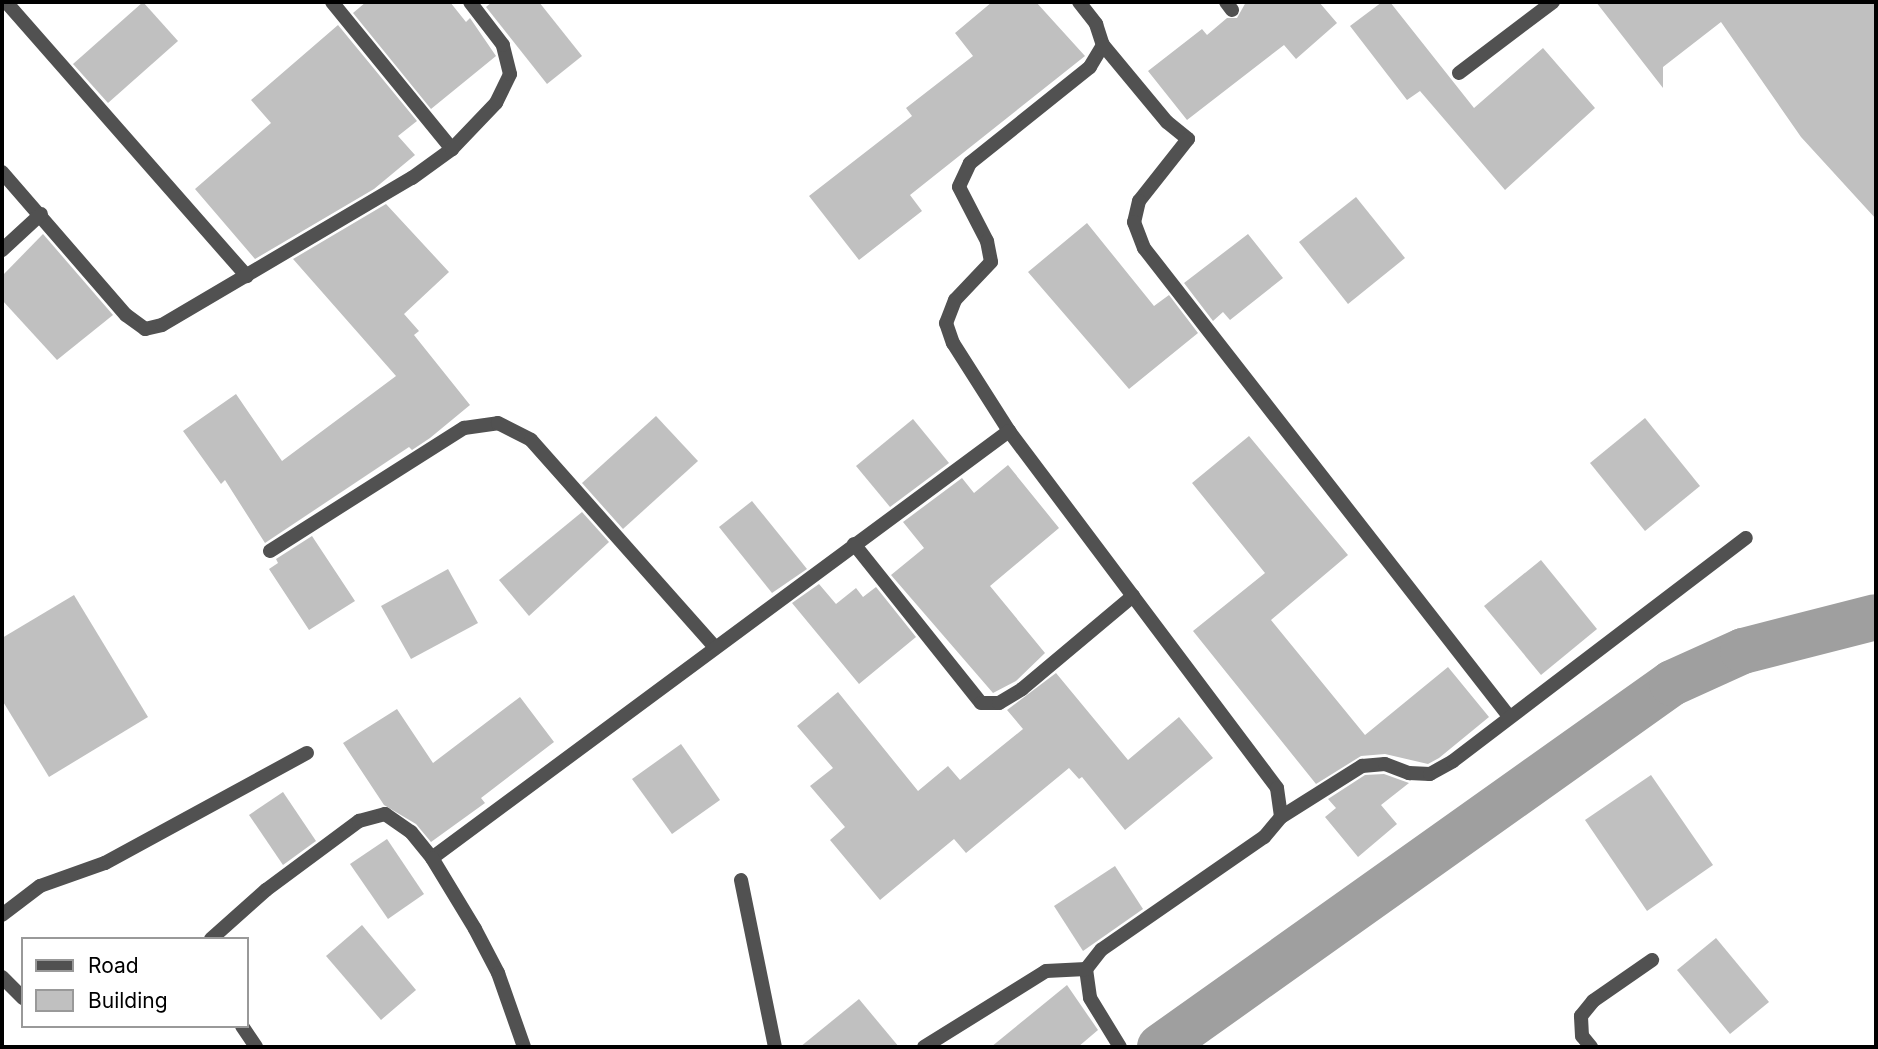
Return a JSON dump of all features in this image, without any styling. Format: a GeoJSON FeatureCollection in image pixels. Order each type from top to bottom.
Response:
{"type":"FeatureCollection","features":[{"type":"Feature","properties":{"kind":"street"},"geometry":{"type":"LineString","coordinates":[[6,2],[247,276]]}},
{"type":"Feature","properties":{"kind":"street"},"geometry":{"type":"LineString","coordinates":[[332,2],[452,149]]}},
{"type":"Feature","properties":{"kind":"street"},"geometry":{"type":"LineString","coordinates":[[2,172],[126,315],[145,328],[162,325],[412,178],[452,149],[496,103],[510,74],[503,45],[470,2]]}},
{"type":"Feature","properties":{"kind":"street"},"geometry":{"type":"LineString","coordinates":[[1079,2],[1096,24],[1103,46],[1167,122],[1188,139],[1139,201],[1134,222],[1144,248],[1508,715]]}},
{"type":"Feature","properties":{"kind":"street"},"geometry":{"type":"LineString","coordinates":[[1459,73],[1553,2]]}},
{"type":"Feature","properties":{"kind":"street"},"geometry":{"type":"LineString","coordinates":[[1103,46],[1090,66],[970,163],[959,187],[987,241],[991,262],[954,300],[946,323],[953,343],[1009,431],[1277,788],[1281,817]]}},
{"type":"Feature","properties":{"kind":"street"},"geometry":{"type":"LineString","coordinates":[[2,250],[41,214]]}},
{"type":"Feature","properties":{"kind":"street"},"geometry":{"type":"LineString","coordinates":[[270,551],[464,428],[498,423],[531,440],[715,647]]}},
{"type":"Feature","properties":{"kind":"street"},"geometry":{"type":"LineString","coordinates":[[432,858],[1009,431]]}},
{"type":"Feature","properties":{"kind":"street"},"geometry":{"type":"LineString","coordinates":[[1117,1043],[1090,998],[1086,969],[1101,950],[1264,837],[1281,817],[1362,765],[1385,764],[1409,774],[1430,774],[1453,761],[1508,715],[1746,538]]}},
{"type":"Feature","properties":{"kind":"street"},"geometry":{"type":"LineString","coordinates":[[854,544],[981,702],[999,703],[1022,689],[1133,596]]}},
{"type":"Feature","properties":{"kind":"street"},"geometry":{"type":"LineString","coordinates":[[2,915],[40,886],[105,863],[307,753]]}},
{"type":"Feature","properties":{"kind":"street"},"geometry":{"type":"LineString","coordinates":[[213,937],[266,890],[359,821],[385,814],[411,832],[432,858],[498,973],[524,1047]]}},
{"type":"Feature","properties":{"kind":"street"},"geometry":{"type":"LineString","coordinates":[[741,880],[775,1047]]}},
{"type":"Feature","properties":{"kind":"street"},"geometry":{"type":"LineString","coordinates":[[1591,1047],[1582,1036],[1581,1016],[1593,1001],[1652,960]]}},
{"type":"Feature","properties":{"kind":"street"},"geometry":{"type":"LineString","coordinates":[[924,1047],[1046,971],[1086,969]]}},
{"type":"Feature","properties":{"kind":"street"},"geometry":{"type":"LineString","coordinates":[[2,977],[21,996]]}},
{"type":"Feature","properties":{"kind":"street"},"geometry":{"type":"LineString","coordinates":[[243,1028],[256,1047]]}},
{"type":"Feature","properties":{"kind":"building"},"geometry":{"type":"Polygon","coordinates":[[[143,2],[178,41],[108,103],[73,64],[143,2]]]}},
{"type":"Feature","properties":{"kind":"building"},"geometry":{"type":"Polygon","coordinates":[[[366,2],[450,2],[466,22],[470,18],[496,56],[431,109],[353,13],[366,2]]]}},
{"type":"Feature","properties":{"kind":"building"},"geometry":{"type":"Polygon","coordinates":[[[492,2],[539,2],[582,56],[547,84],[486,7],[492,2]]]}},
{"type":"Feature","properties":{"kind":"building"},"geometry":{"type":"Polygon","coordinates":[[[992,2],[1036,2],[1085,56],[910,195],[922,211],[859,260],[809,196],[912,116],[906,108],[973,56],[955,33],[992,2]]]}},
{"type":"Feature","properties":{"kind":"building"},"geometry":{"type":"Polygon","coordinates":[[[1246,2],[1319,2],[1337,23],[1296,59],[1284,45],[1187,120],[1148,71],[1202,29],[1207,35],[1227,18],[1237,18],[1246,2]]]}},
{"type":"Feature","properties":{"kind":"building"},"geometry":{"type":"Polygon","coordinates":[[[1382,2],[1390,2],[1474,108],[1543,48],[1595,108],[1505,190],[1420,91],[1407,100],[1350,26],[1382,2]]]}},
{"type":"Feature","properties":{"kind":"building"},"geometry":{"type":"Polygon","coordinates":[[[1596,2],[1876,2],[1876,219],[1801,137],[1721,22],[1663,67],[1663,88],[1596,2]]]}},
{"type":"Feature","properties":{"kind":"building"},"geometry":{"type":"Polygon","coordinates":[[[338,25],[417,121],[398,136],[415,155],[374,189],[255,259],[195,189],[271,123],[251,100],[338,25]]]}},
{"type":"Feature","properties":{"kind":"building"},"geometry":{"type":"Polygon","coordinates":[[[1356,197],[1405,258],[1348,304],[1299,242],[1356,197]]]}},
{"type":"Feature","properties":{"kind":"building"},"geometry":{"type":"Polygon","coordinates":[[[386,204],[449,272],[404,314],[419,331],[414,335],[470,405],[430,438],[412,450],[409,447],[265,543],[225,480],[221,484],[183,431],[236,394],[282,461],[396,376],[293,259],[386,204]]]}},
{"type":"Feature","properties":{"kind":"building"},"geometry":{"type":"Polygon","coordinates":[[[1087,223],[1154,306],[1169,295],[1198,333],[1129,389],[1028,272],[1087,223]]]}},
{"type":"Feature","properties":{"kind":"building"},"geometry":{"type":"Polygon","coordinates":[[[43,234],[113,315],[57,360],[2,300],[2,276],[43,234]]]}},
{"type":"Feature","properties":{"kind":"building"},"geometry":{"type":"Polygon","coordinates":[[[1248,234],[1283,278],[1230,320],[1223,312],[1213,321],[1184,283],[1248,234]]]}},
{"type":"Feature","properties":{"kind":"building"},"geometry":{"type":"Polygon","coordinates":[[[656,416],[698,461],[623,529],[582,483],[656,416]]]}},
{"type":"Feature","properties":{"kind":"building"},"geometry":{"type":"Polygon","coordinates":[[[1645,418],[1700,486],[1645,531],[1590,463],[1645,418]]]}},
{"type":"Feature","properties":{"kind":"building"},"geometry":{"type":"Polygon","coordinates":[[[913,419],[949,463],[890,507],[856,466],[913,419]]]}},
{"type":"Feature","properties":{"kind":"building"},"geometry":{"type":"Polygon","coordinates":[[[1249,436],[1348,555],[1271,620],[1365,735],[1448,667],[1489,717],[1439,758],[1428,764],[1385,754],[1361,756],[1316,784],[1193,631],[1265,573],[1192,483],[1249,436]]]}},
{"type":"Feature","properties":{"kind":"building"},"geometry":{"type":"Polygon","coordinates":[[[1008,465],[1059,528],[990,586],[1045,653],[1016,681],[993,693],[891,575],[924,548],[903,522],[962,478],[974,493],[1008,465]]]}},
{"type":"Feature","properties":{"kind":"building"},"geometry":{"type":"Polygon","coordinates":[[[752,501],[807,569],[772,593],[719,527],[752,501]]]}},
{"type":"Feature","properties":{"kind":"building"},"geometry":{"type":"Polygon","coordinates":[[[582,512],[609,542],[529,616],[499,580],[582,512]]]}},
{"type":"Feature","properties":{"kind":"building"},"geometry":{"type":"Polygon","coordinates":[[[312,536],[355,601],[309,630],[269,569],[278,563],[276,559],[312,536]]]}},
{"type":"Feature","properties":{"kind":"building"},"geometry":{"type":"Polygon","coordinates":[[[1541,560],[1597,629],[1541,675],[1484,606],[1541,560]]]}},
{"type":"Feature","properties":{"kind":"building"},"geometry":{"type":"Polygon","coordinates":[[[448,569],[478,623],[411,659],[381,606],[448,569]]]}},
{"type":"Feature","properties":{"kind":"building"},"geometry":{"type":"Polygon","coordinates":[[[819,584],[836,604],[856,588],[863,597],[876,587],[916,637],[859,684],[792,603],[819,584]]]}},
{"type":"Feature","properties":{"kind":"building"},"geometry":{"type":"Polygon","coordinates":[[[74,595],[148,717],[49,777],[2,700],[2,638],[74,595]]]}},
{"type":"Feature","properties":{"kind":"building"},"geometry":{"type":"Polygon","coordinates":[[[1056,673],[1128,760],[1179,717],[1213,758],[1125,830],[1082,777],[1079,779],[1069,768],[966,853],[954,839],[880,900],[830,840],[845,827],[810,786],[833,768],[797,726],[838,692],[918,791],[948,766],[960,780],[1023,729],[1007,710],[1056,673]]]}},
{"type":"Feature","properties":{"kind":"building"},"geometry":{"type":"Polygon","coordinates":[[[520,697],[554,742],[481,798],[485,803],[431,842],[416,824],[384,805],[343,743],[397,709],[433,763],[520,697]]]}},
{"type":"Feature","properties":{"kind":"building"},"geometry":{"type":"Polygon","coordinates":[[[681,744],[720,800],[672,834],[632,779],[681,744]]]}},
{"type":"Feature","properties":{"kind":"building"},"geometry":{"type":"Polygon","coordinates":[[[1384,774],[1409,783],[1381,805],[1397,824],[1358,857],[1325,817],[1336,808],[1328,799],[1365,775],[1384,774]]]}},
{"type":"Feature","properties":{"kind":"building"},"geometry":{"type":"Polygon","coordinates":[[[1651,775],[1713,865],[1647,911],[1585,820],[1651,775]]]}},
{"type":"Feature","properties":{"kind":"building"},"geometry":{"type":"Polygon","coordinates":[[[283,792],[316,841],[283,865],[249,815],[283,792]]]}},
{"type":"Feature","properties":{"kind":"building"},"geometry":{"type":"Polygon","coordinates":[[[387,839],[424,894],[388,919],[350,864],[387,839]]]}},
{"type":"Feature","properties":{"kind":"building"},"geometry":{"type":"Polygon","coordinates":[[[1115,866],[1143,909],[1083,951],[1054,906],[1115,866]]]}},
{"type":"Feature","properties":{"kind":"building"},"geometry":{"type":"Polygon","coordinates":[[[362,925],[416,990],[381,1020],[326,956],[362,925]]]}},
{"type":"Feature","properties":{"kind":"building"},"geometry":{"type":"Polygon","coordinates":[[[1716,938],[1769,1002],[1730,1034],[1677,970],[1716,938]]]}},
{"type":"Feature","properties":{"kind":"building"},"geometry":{"type":"Polygon","coordinates":[[[1067,985],[1098,1030],[1078,1047],[991,1047],[1067,985]]]}},
{"type":"Feature","properties":{"kind":"building"},"geometry":{"type":"Polygon","coordinates":[[[859,999],[899,1047],[800,1047],[859,999]]]}},
{"type":"Feature","properties":{"kind":"waterway"},"geometry":{"type":"LineString","coordinates":[[1160,1047],[1672,683],[1743,651],[1876,617]]}}]}
